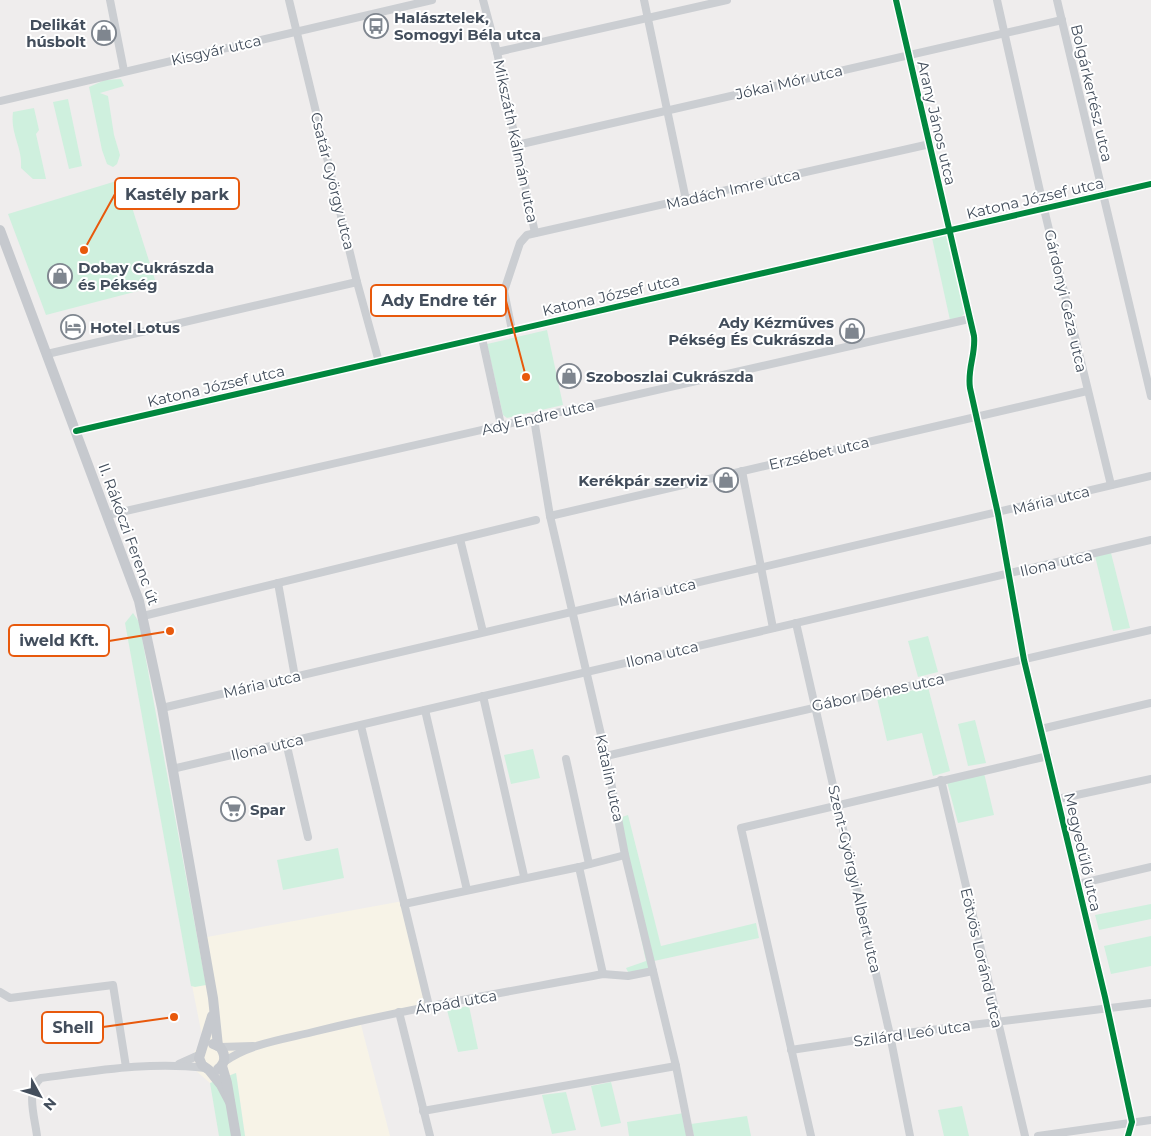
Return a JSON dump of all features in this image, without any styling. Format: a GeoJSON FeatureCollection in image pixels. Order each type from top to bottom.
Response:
{"type":"FeatureCollection","features":[{"type":"Feature","properties":{"kind":"main road","name":"II. Rákóczi Ferenc út"},"geometry":{"type":"LineString","coordinates":[[0,230],[135,587],[143,616],[162,708],[219,1047],[224,1052],[223,1064],[236,1136]]}},
{"type":"Feature","properties":{"kind":"main road","name":"II. Rákóczi Ferenc út"},"geometry":{"type":"LineString","coordinates":[[213,1007],[201,1051],[200,1062],[221,1085],[230,1102]]}},
{"type":"Feature","properties":{"kind":"main road"},"geometry":{"type":"LineString","coordinates":[[201,1051],[213,1044],[219,1047]]}},
{"type":"Feature","properties":{"kind":"main road"},"geometry":{"type":"LineString","coordinates":[[207,1069],[223,1064]]}},
{"type":"Feature","properties":{"kind":"street"},"geometry":{"type":"LineString","coordinates":[[110,0],[124,72]]}},
{"type":"Feature","properties":{"kind":"street","name":"Csatár György utca"},"geometry":{"type":"LineString","coordinates":[[289,0],[357,282],[379,362]]}},
{"type":"Feature","properties":{"kind":"street","name":"Kisgyár utca"},"geometry":{"type":"LineString","coordinates":[[0,101],[297,32],[406,4],[432,0]]}},
{"type":"Feature","properties":{"kind":"street","name":"Mikszáth Kálmán utca"},"geometry":{"type":"LineString","coordinates":[[484,0],[497,52],[535,233],[527,235],[520,243],[504,291],[512,330]]}},
{"type":"Feature","properties":{"kind":"street"},"geometry":{"type":"LineString","coordinates":[[644,0],[686,200]]}},
{"type":"Feature","properties":{"kind":"street"},"geometry":{"type":"LineString","coordinates":[[497,52],[727,0]]}},
{"type":"Feature","properties":{"kind":"street","name":"Arany János utca"},"geometry":{"type":"LineString","coordinates":[[896,0],[975,345],[968,371],[969,380],[1010,574]]}},
{"type":"Feature","properties":{"kind":"street","name":"Gárdonyi Géza utca"},"geometry":{"type":"LineString","coordinates":[[996,0],[1087,391],[1111,485]]}},
{"type":"Feature","properties":{"kind":"street","name":"Bolgárkertész utca"},"geometry":{"type":"LineString","coordinates":[[1058,0],[1151,396]]}},
{"type":"Feature","properties":{"kind":"street","name":"Jókai Mór utca"},"geometry":{"type":"LineString","coordinates":[[517,145],[1062,20]]}},
{"type":"Feature","properties":{"kind":"street","name":"Madách Imre utca"},"geometry":{"type":"LineString","coordinates":[[535,233],[930,144]]}},
{"type":"Feature","properties":{"kind":"street","name":"Katona József utca"},"geometry":{"type":"LineString","coordinates":[[76,431],[1151,184]]}},
{"type":"Feature","properties":{"kind":"street"},"geometry":{"type":"LineString","coordinates":[[47,354],[357,282]]}},
{"type":"Feature","properties":{"kind":"street","name":"Ady Endre utca"},"geometry":{"type":"LineString","coordinates":[[108,515],[969,319]]}},
{"type":"Feature","properties":{"kind":"street"},"geometry":{"type":"LineString","coordinates":[[482,338],[501,426]]}},
{"type":"Feature","properties":{"kind":"street","name":"Erzsébet utca"},"geometry":{"type":"LineString","coordinates":[[550,516],[1087,391]]}},
{"type":"Feature","properties":{"kind":"street","name":"Katalin utca"},"geometry":{"type":"LineString","coordinates":[[534,419],[550,516],[606,756],[625,855],[676,1066],[690,1136]]}},
{"type":"Feature","properties":{"kind":"street"},"geometry":{"type":"LineString","coordinates":[[742,472],[760,569],[774,628]]}},
{"type":"Feature","properties":{"kind":"street","name":"Mária utca"},"geometry":{"type":"LineString","coordinates":[[162,708],[998,514],[1151,476]]}},
{"type":"Feature","properties":{"kind":"street"},"geometry":{"type":"LineString","coordinates":[[143,616],[536,520]]}},
{"type":"Feature","properties":{"kind":"street"},"geometry":{"type":"LineString","coordinates":[[460,539],[483,632]]}},
{"type":"Feature","properties":{"kind":"street","name":"Ilona utca"},"geometry":{"type":"LineString","coordinates":[[172,769],[1151,540]]}},
{"type":"Feature","properties":{"kind":"street","name":"Megyedűlő utca"},"geometry":{"type":"LineString","coordinates":[[1010,574],[1024,660],[1108,1008],[1132,1122],[1128,1136]]}},
{"type":"Feature","properties":{"kind":"street"},"geometry":{"type":"LineString","coordinates":[[278,583],[295,677]]}},
{"type":"Feature","properties":{"kind":"street","name":"Szent-Györgyi Albert utca"},"geometry":{"type":"LineString","coordinates":[[796,623],[890,1035],[910,1136]]}},
{"type":"Feature","properties":{"kind":"street","name":"Gábor Dénes utca"},"geometry":{"type":"LineString","coordinates":[[606,756],[1151,630]]}},
{"type":"Feature","properties":{"kind":"street"},"geometry":{"type":"LineString","coordinates":[[484,696],[524,876]]}},
{"type":"Feature","properties":{"kind":"street"},"geometry":{"type":"LineString","coordinates":[[1041,729],[1151,703]]}},
{"type":"Feature","properties":{"kind":"street"},"geometry":{"type":"LineString","coordinates":[[425,710],[467,890]]}},
{"type":"Feature","properties":{"kind":"street"},"geometry":{"type":"LineString","coordinates":[[361,726],[429,1006]]}},
{"type":"Feature","properties":{"kind":"street"},"geometry":{"type":"LineString","coordinates":[[286,742],[308,837]]}},
{"type":"Feature","properties":{"kind":"street"},"geometry":{"type":"LineString","coordinates":[[811,1136],[741,828],[1048,756]]}},
{"type":"Feature","properties":{"kind":"street"},"geometry":{"type":"LineString","coordinates":[[566,758],[589,864]]}},
{"type":"Feature","properties":{"kind":"street"},"geometry":{"type":"LineString","coordinates":[[1058,799],[1151,779]]}},
{"type":"Feature","properties":{"kind":"street","name":"Eötvös Loránd utca"},"geometry":{"type":"LineString","coordinates":[[941,780],[996,1022],[1025,1136]]}},
{"type":"Feature","properties":{"kind":"street"},"geometry":{"type":"LineString","coordinates":[[404,904],[625,855]]}},
{"type":"Feature","properties":{"kind":"street"},"geometry":{"type":"LineString","coordinates":[[579,866],[603,974]]}},
{"type":"Feature","properties":{"kind":"street"},"geometry":{"type":"LineString","coordinates":[[1078,884],[1151,867]]}},
{"type":"Feature","properties":{"kind":"street","name":"Árpád utca"},"geometry":{"type":"LineString","coordinates":[[223,1064],[232,1056],[260,1046],[399,1012],[603,974],[628,976],[653,971]]}},
{"type":"Feature","properties":{"kind":"street"},"geometry":{"type":"LineString","coordinates":[[0,992],[10,998],[113,986],[126,1067]]}},
{"type":"Feature","properties":{"kind":"street","name":"Szilárd Leó utca"},"geometry":{"type":"LineString","coordinates":[[791,1050],[890,1035],[1151,1003]]}},
{"type":"Feature","properties":{"kind":"street"},"geometry":{"type":"LineString","coordinates":[[399,1012],[430,1136]]}},
{"type":"Feature","properties":{"kind":"street","name":"Árpád utca"},"geometry":{"type":"LineString","coordinates":[[219,1047],[260,1046]]}},
{"type":"Feature","properties":{"kind":"street"},"geometry":{"type":"LineString","coordinates":[[178,1065],[201,1051]]}},
{"type":"Feature","properties":{"kind":"street"},"geometry":{"type":"LineString","coordinates":[[37,1136],[32,1096],[36,1082],[41,1078],[126,1067],[178,1065],[207,1069]]}},
{"type":"Feature","properties":{"kind":"street"},"geometry":{"type":"LineString","coordinates":[[423,1111],[676,1066]]}},
{"type":"Feature","properties":{"kind":"street"},"geometry":{"type":"LineString","coordinates":[[1038,1136],[1151,1120]]}},
{"type":"Feature","properties":{"kind":"shaded area"},"geometry":{"type":"Polygon","coordinates":[[[403,901],[429,1006],[360,1021],[390,1136],[245,1136],[236,1073],[210,1083],[195,1070],[194,1052],[203,1041],[188,965],[196,939],[403,901]]]}},
{"type":"Feature","properties":{"kind":"green space"},"geometry":{"type":"Polygon","coordinates":[[[121,79],[124,86],[100,93],[108,96],[114,135],[120,155],[117,164],[113,167],[107,164],[102,150],[89,87],[105,80],[121,79]]]}},
{"type":"Feature","properties":{"kind":"green space"},"geometry":{"type":"Polygon","coordinates":[[[68,99],[82,166],[69,169],[53,102],[68,99]]]}},
{"type":"Feature","properties":{"kind":"green space"},"geometry":{"type":"Polygon","coordinates":[[[34,108],[39,130],[36,134],[46,179],[33,179],[21,168],[20,154],[13,127],[13,112],[34,108]]]}},
{"type":"Feature","properties":{"kind":"green space"},"geometry":{"type":"Polygon","coordinates":[[[123,179],[157,286],[46,315],[8,214],[123,179]]]}},
{"type":"Feature","properties":{"kind":"green space"},"geometry":{"type":"Polygon","coordinates":[[[948,234],[965,313],[960,318],[950,320],[932,238],[948,234]]]}},
{"type":"Feature","properties":{"kind":"green space"},"geometry":{"type":"Polygon","coordinates":[[[547,330],[563,405],[507,418],[503,415],[487,344],[547,330]]]}},
{"type":"Feature","properties":{"kind":"green space"},"geometry":{"type":"Polygon","coordinates":[[[1111,553],[1130,628],[1113,631],[1095,556],[1111,553]]]}},
{"type":"Feature","properties":{"kind":"green space"},"geometry":{"type":"Polygon","coordinates":[[[133,613],[139,622],[206,985],[195,987],[191,986],[125,623],[133,613]]]}},
{"type":"Feature","properties":{"kind":"green space"},"geometry":{"type":"Polygon","coordinates":[[[928,636],[938,672],[918,677],[908,641],[928,636]]]}},
{"type":"Feature","properties":{"kind":"green space"},"geometry":{"type":"Polygon","coordinates":[[[928,687],[950,771],[933,776],[922,733],[887,741],[877,698],[928,687]]]}},
{"type":"Feature","properties":{"kind":"green space"},"geometry":{"type":"Polygon","coordinates":[[[975,720],[986,763],[968,766],[958,724],[975,720]]]}},
{"type":"Feature","properties":{"kind":"green space"},"geometry":{"type":"Polygon","coordinates":[[[533,749],[540,778],[511,784],[504,755],[533,749]]]}},
{"type":"Feature","properties":{"kind":"green space"},"geometry":{"type":"Polygon","coordinates":[[[984,773],[994,815],[958,823],[947,782],[984,773]]]}},
{"type":"Feature","properties":{"kind":"green space"},"geometry":{"type":"Polygon","coordinates":[[[628,815],[661,946],[756,923],[759,938],[654,961],[648,970],[628,972],[626,968],[646,961],[624,860],[622,817],[628,815]]]}},
{"type":"Feature","properties":{"kind":"green space"},"geometry":{"type":"Polygon","coordinates":[[[338,848],[344,878],[283,890],[277,860],[338,848]]]}},
{"type":"Feature","properties":{"kind":"green space"},"geometry":{"type":"Polygon","coordinates":[[[1151,904],[1151,919],[1099,930],[1095,915],[1151,904]]]}},
{"type":"Feature","properties":{"kind":"green space"},"geometry":{"type":"Polygon","coordinates":[[[1151,936],[1151,966],[1111,974],[1104,946],[1151,936]]]}},
{"type":"Feature","properties":{"kind":"green space"},"geometry":{"type":"Polygon","coordinates":[[[469,1006],[478,1049],[458,1052],[447,1010],[469,1006]]]}},
{"type":"Feature","properties":{"kind":"green space"},"geometry":{"type":"Polygon","coordinates":[[[236,1073],[245,1136],[219,1136],[210,1083],[236,1073]]]}},
{"type":"Feature","properties":{"kind":"green space"},"geometry":{"type":"Polygon","coordinates":[[[611,1082],[621,1123],[601,1127],[591,1086],[611,1082]]]}},
{"type":"Feature","properties":{"kind":"green space"},"geometry":{"type":"Polygon","coordinates":[[[566,1092],[576,1130],[552,1134],[542,1095],[566,1092]]]}},
{"type":"Feature","properties":{"kind":"green space"},"geometry":{"type":"Polygon","coordinates":[[[962,1106],[969,1136],[944,1136],[938,1110],[962,1106]]]}},
{"type":"Feature","properties":{"kind":"green space"},"geometry":{"type":"Polygon","coordinates":[[[684,1113],[689,1136],[629,1136],[627,1122],[684,1113]]]}},
{"type":"Feature","properties":{"kind":"green space"},"geometry":{"type":"Polygon","coordinates":[[[747,1116],[751,1136],[694,1136],[691,1124],[747,1116]]]}},
{"type":"Feature","properties":{"kind":"cycle path"},"geometry":{"type":"LineString","coordinates":[[896,0],[974,336],[969,381],[970,388],[998,514],[1024,660],[1105,997],[1132,1122],[1128,1136]]}},
{"type":"Feature","properties":{"kind":"cycle path"},"geometry":{"type":"LineString","coordinates":[[76,431],[1151,184]]}},
{"type":"Feature","properties":{"kind":"place","name":"Halásztelek, Somogyi Béla utca"},"geometry":{"type":"Point","coordinates":[376,26]}},
{"type":"Feature","properties":{"kind":"place","name":"Delikát húsbolt"},"geometry":{"type":"Point","coordinates":[104,33]}},
{"type":"Feature","properties":{"kind":"place","name":"Kastély park"},"geometry":{"type":"Point","coordinates":[84,250]}},
{"type":"Feature","properties":{"kind":"place","name":"Dobay Cukrászda és Pékség"},"geometry":{"type":"Point","coordinates":[60,276]}},
{"type":"Feature","properties":{"kind":"place","name":"Hotel Lotus"},"geometry":{"type":"Point","coordinates":[73,327]}},
{"type":"Feature","properties":{"kind":"place","name":"Ady Kézműves Pékség És Cukrászda"},"geometry":{"type":"Point","coordinates":[852,331]}},
{"type":"Feature","properties":{"kind":"place","name":"Szoboszlai Cukrászda"},"geometry":{"type":"Point","coordinates":[569,376]}},
{"type":"Feature","properties":{"kind":"place","name":"Ady Endre tér"},"geometry":{"type":"Point","coordinates":[526,377]}},
{"type":"Feature","properties":{"kind":"place","name":"Kerékpár szerviz"},"geometry":{"type":"Point","coordinates":[726,480]}},
{"type":"Feature","properties":{"kind":"place","name":"iweld Kft."},"geometry":{"type":"Point","coordinates":[170,631]}},
{"type":"Feature","properties":{"kind":"place","name":"Spar"},"geometry":{"type":"Point","coordinates":[233,809]}},
{"type":"Feature","properties":{"kind":"place","name":"Shell"},"geometry":{"type":"Point","coordinates":[174,1017]}}]}
